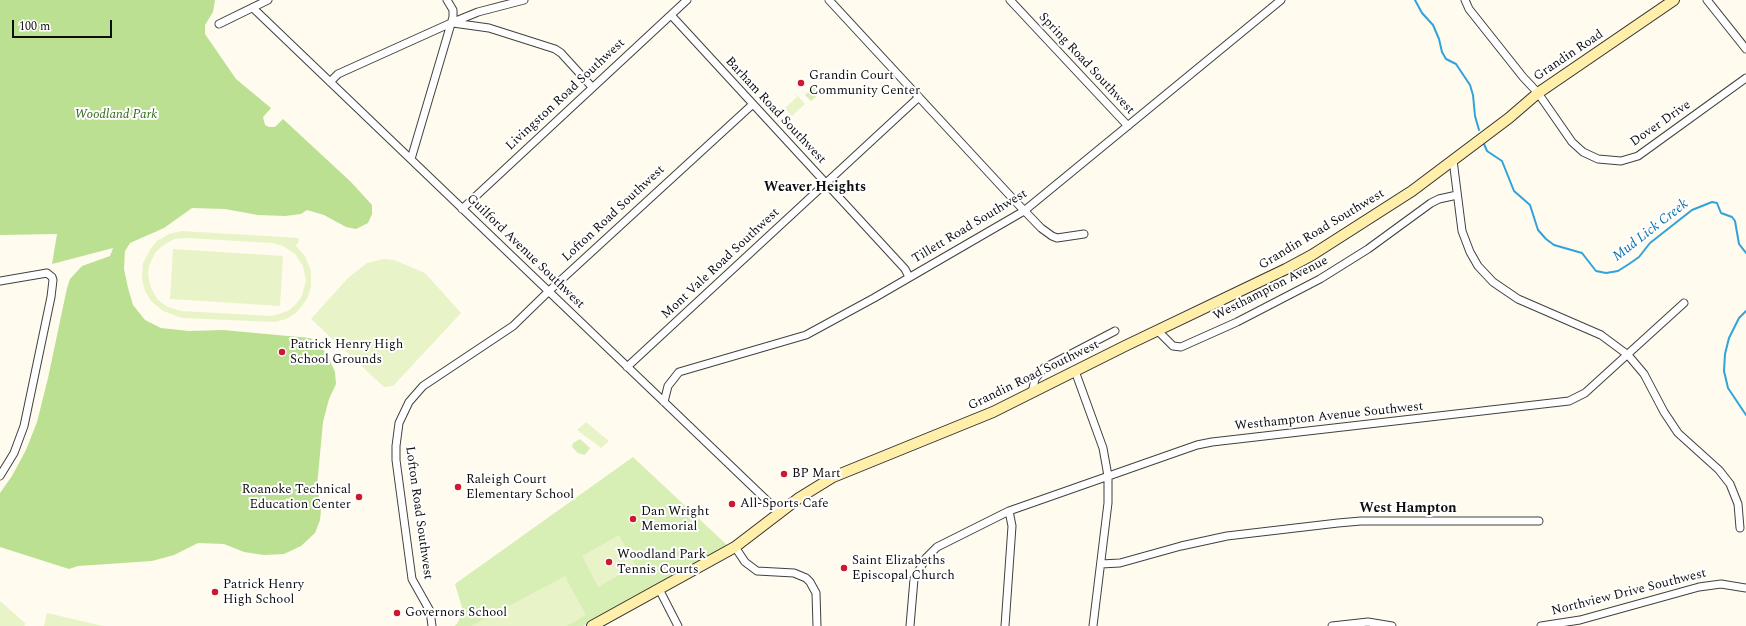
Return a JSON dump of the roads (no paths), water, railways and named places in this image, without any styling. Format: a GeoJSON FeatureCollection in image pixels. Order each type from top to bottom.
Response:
{"type":"FeatureCollection","features":[{"type":"Feature","properties":{"kind":"street"},"geometry":{"type":"LineString","coordinates":[[219,24],[268,0]]}},
{"type":"Feature","properties":{"kind":"street"},"geometry":{"type":"LineString","coordinates":[[411,159],[451,23],[453,13],[447,0]]}},
{"type":"Feature","properties":{"kind":"street"},"geometry":{"type":"LineString","coordinates":[[330,82],[338,74],[451,23],[478,12],[524,0]]}},
{"type":"Feature","properties":{"kind":"street","name":"Livingston Road Southwest"},"geometry":{"type":"LineString","coordinates":[[462,208],[687,0]]}},
{"type":"Feature","properties":{"kind":"street"},"geometry":{"type":"LineString","coordinates":[[829,0],[1024,211],[1052,236],[1060,238],[1084,234]]}},
{"type":"Feature","properties":{"kind":"street","name":"Spring Road Southwest"},"geometry":{"type":"LineString","coordinates":[[1011,0],[1128,126]]}},
{"type":"Feature","properties":{"kind":"street","name":"Tillett Road Southwest"},"geometry":{"type":"LineString","coordinates":[[664,402],[668,386],[679,372],[684,369],[806,335],[1024,211],[1281,0]]}},
{"type":"Feature","properties":{"kind":"street","name":"Dover Drive"},"geometry":{"type":"LineString","coordinates":[[1465,0],[1468,9],[1538,93],[1572,142],[1583,152],[1598,159],[1621,161],[1638,156],[1746,78]]}},
{"type":"Feature","properties":{"kind":"street","name":"Grandin Road"},"geometry":{"type":"LineString","coordinates":[[1482,138],[1509,118],[1538,93],[1674,0]]}},
{"type":"Feature","properties":{"kind":"street"},"geometry":{"type":"LineString","coordinates":[[1707,0],[1746,49]]}},
{"type":"Feature","properties":{"kind":"street","name":"Guilford Avenue Southwest"},"geometry":{"type":"LineString","coordinates":[[253,8],[780,514]]}},
{"type":"Feature","properties":{"kind":"street","name":"Barham Road Southwest"},"geometry":{"type":"LineString","coordinates":[[670,15],[905,269],[910,277]]}},
{"type":"Feature","properties":{"kind":"street"},"geometry":{"type":"LineString","coordinates":[[451,23],[489,28],[556,49],[592,87]]}},
{"type":"Feature","properties":{"kind":"street","name":"Mont Vale Road Southwest"},"geometry":{"type":"LineString","coordinates":[[627,367],[919,97]]}},
{"type":"Feature","properties":{"kind":"street","name":"Lofton Road Southwest"},"geometry":{"type":"LineString","coordinates":[[432,626],[430,611],[412,579],[396,460],[397,431],[400,418],[409,402],[423,386],[508,331],[548,291],[753,104]]}},
{"type":"Feature","properties":{"kind":"street","name":"Grandin Road Southwest"},"geometry":{"type":"LineString","coordinates":[[592,626],[735,547],[799,498],[833,477],[974,420],[1299,262],[1406,195],[1482,138]]}},
{"type":"Feature","properties":{"kind":"street"},"geometry":{"type":"LineString","coordinates":[[1453,160],[1459,218],[1466,243],[1478,266],[1494,282],[1518,299],[1601,335],[1628,355],[1644,374],[1664,412],[1678,433],[1719,470],[1730,484],[1738,504],[1740,528]]}},
{"type":"Feature","properties":{"kind":"street","name":"Westhampton Avenue"},"geometry":{"type":"LineString","coordinates":[[1157,330],[1173,346],[1181,347],[1237,322],[1320,280],[1368,249],[1431,203],[1448,196],[1457,195]]}},
{"type":"Feature","properties":{"kind":"street"},"geometry":{"type":"LineString","coordinates":[[0,281],[49,274],[53,280],[51,297],[24,426],[14,453],[0,476]]}},
{"type":"Feature","properties":{"kind":"street","name":"Westhampton Avenue Southwest"},"geometry":{"type":"LineString","coordinates":[[910,626],[913,586],[919,568],[932,551],[1009,511],[1197,445],[1212,442],[1569,401],[1585,393],[1684,303]]}},
{"type":"Feature","properties":{"kind":"street"},"geometry":{"type":"LineString","coordinates":[[1032,393],[1035,379],[1044,368],[1116,331]]}},
{"type":"Feature","properties":{"kind":"street"},"geometry":{"type":"LineString","coordinates":[[1075,371],[1101,442],[1108,476],[1108,503],[1093,626]]}},
{"type":"Feature","properties":{"kind":"street"},"geometry":{"type":"LineString","coordinates":[[1005,626],[1012,526],[1009,511]]}},
{"type":"Feature","properties":{"kind":"street"},"geometry":{"type":"LineString","coordinates":[[1101,564],[1120,563],[1182,546],[1227,536],[1338,523],[1361,521],[1539,521]]}},
{"type":"Feature","properties":{"kind":"street"},"geometry":{"type":"LineString","coordinates":[[735,547],[745,562],[757,571],[794,573],[806,578],[816,593],[817,626]]}},
{"type":"Feature","properties":{"kind":"street","name":"Northview Drive Southwest"},"geometry":{"type":"LineString","coordinates":[[1541,626],[1580,620],[1699,587],[1721,584],[1746,588]]}},
{"type":"Feature","properties":{"kind":"street"},"geometry":{"type":"LineString","coordinates":[[659,589],[678,626]]}},
{"type":"Feature","properties":{"kind":"street"},"geometry":{"type":"LineString","coordinates":[[1332,626],[1363,622],[1392,626]]}},
{"type":"Feature","properties":{"kind":"waterway","name":"Mud Lick Creek"},"geometry":{"type":"LineString","coordinates":[[1415,0],[1422,13],[1433,25],[1439,39],[1442,52],[1446,59],[1456,64],[1470,85],[1479,130]]}},
{"type":"Feature","properties":{"kind":"waterway","name":"Mud Lick Creek"},"geometry":{"type":"LineString","coordinates":[[1484,144],[1487,151],[1502,161],[1514,191],[1530,205],[1538,230],[1554,245],[1582,253],[1596,271],[1606,273],[1618,271],[1639,257],[1650,243],[1692,210],[1712,202],[1717,203],[1721,213],[1732,217],[1735,221],[1739,244],[1746,253]]}},
{"type":"Feature","properties":{"kind":"waterway","name":"Mud Lick Creek"},"geometry":{"type":"LineString","coordinates":[[1746,311],[1739,318],[1729,338],[1725,354],[1724,371],[1728,388],[1746,415]]}},
{"type":"Feature","properties":{"kind":"place","name":"Grandin Court Community Center"},"geometry":{"type":"Point","coordinates":[801,83]}},
{"type":"Feature","properties":{"kind":"place","name":"Patrick Henry High School Grounds"},"geometry":{"type":"Point","coordinates":[282,352]}},
{"type":"Feature","properties":{"kind":"place","name":"BP Mart"},"geometry":{"type":"Point","coordinates":[784,474]}},
{"type":"Feature","properties":{"kind":"place","name":"Raleigh Court Elementary School"},"geometry":{"type":"Point","coordinates":[458,487]}},
{"type":"Feature","properties":{"kind":"place","name":"Roanoke Technical Education Center"},"geometry":{"type":"Point","coordinates":[359,497]}},
{"type":"Feature","properties":{"kind":"place","name":"All-Sports Cafe"},"geometry":{"type":"Point","coordinates":[732,504]}},
{"type":"Feature","properties":{"kind":"place","name":"Dan Wright Memorial"},"geometry":{"type":"Point","coordinates":[633,519]}},
{"type":"Feature","properties":{"kind":"place","name":"Woodland Park Tennis Courts"},"geometry":{"type":"Point","coordinates":[609,562]}},
{"type":"Feature","properties":{"kind":"place","name":"Saint Elizabeths Episcopal Church"},"geometry":{"type":"Point","coordinates":[844,568]}},
{"type":"Feature","properties":{"kind":"place","name":"Patrick Henry High School"},"geometry":{"type":"Point","coordinates":[215,592]}},
{"type":"Feature","properties":{"kind":"place","name":"Governors School"},"geometry":{"type":"Point","coordinates":[397,613]}},
{"type":"Feature","properties":{"kind":"district","name":"Weaver Heights"},"geometry":{"type":"Point","coordinates":[815,188]}},
{"type":"Feature","properties":{"kind":"district","name":"West Hampton"},"geometry":{"type":"Point","coordinates":[1408,509]}},
{"type":"Feature","properties":{"kind":"park label","name":"Woodland Park"},"geometry":{"type":"Point","coordinates":[116,115]}}]}
